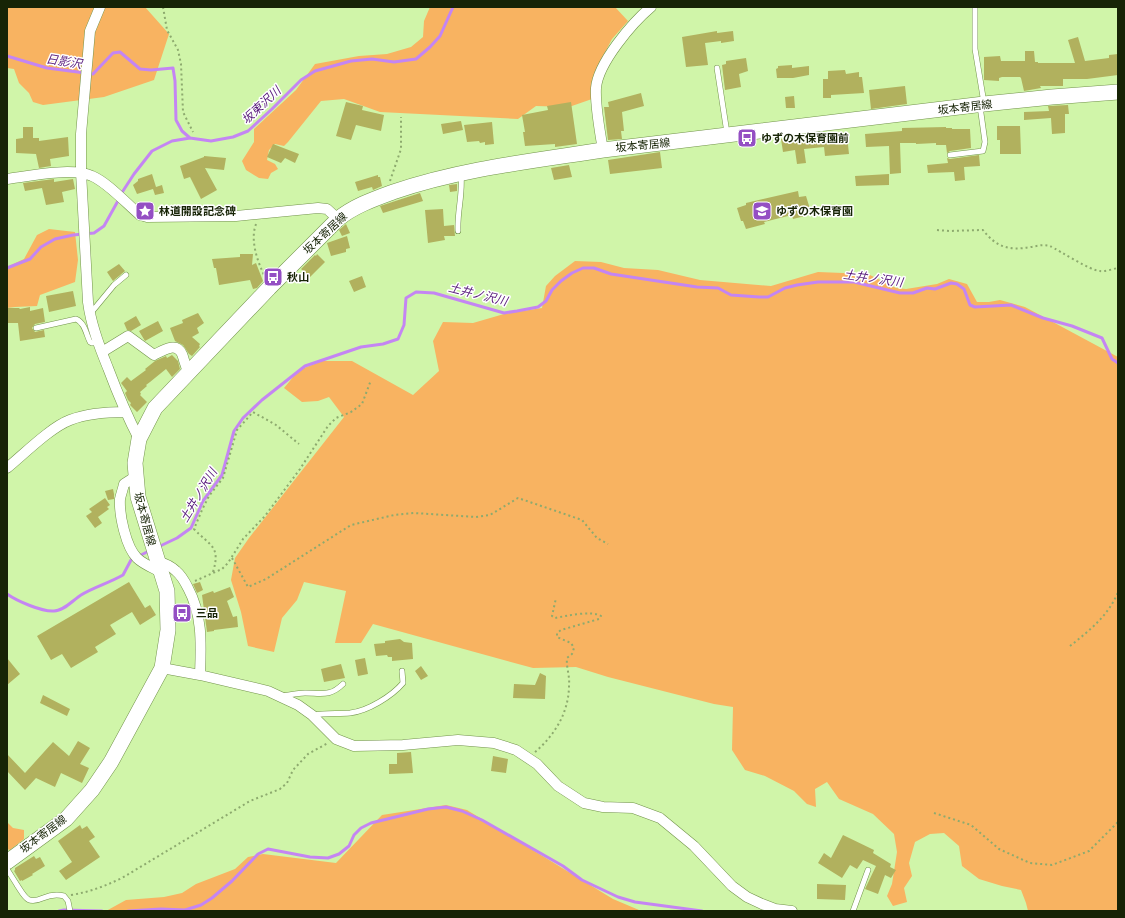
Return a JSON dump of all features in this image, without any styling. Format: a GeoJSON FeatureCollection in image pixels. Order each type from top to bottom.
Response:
{"type":"FeatureCollection","features":[{"type":"Feature","properties":{"kind":"main road","name":"坂本寄居線"},"geometry":{"type":"LineString","coordinates":[[7,862],[66,819],[92,790],[111,762],[162,668],[168,630],[167,590],[138,497],[135,477],[135,463],[139,439],[155,408],[269,288],[338,219],[346,213],[385,195],[439,178],[461,173],[602,150],[982,104],[1118,92]]}},
{"type":"Feature","properties":{"kind":"street"},"geometry":{"type":"LineString","coordinates":[[100,7],[90,31],[81,134],[81,172],[90,315],[98,342],[125,412],[139,439]]}},
{"type":"Feature","properties":{"kind":"street"},"geometry":{"type":"LineString","coordinates":[[602,150],[596,87],[604,62],[642,14],[651,7]]}},
{"type":"Feature","properties":{"kind":"street"},"geometry":{"type":"LineString","coordinates":[[7,179],[81,172],[93,176],[102,182],[140,215],[147,217],[236,216],[318,208],[327,209],[338,219]]}},
{"type":"Feature","properties":{"kind":"street"},"geometry":{"type":"LineString","coordinates":[[102,352],[128,336],[154,355],[167,348],[175,348],[182,353],[185,366],[189,372]]}},
{"type":"Feature","properties":{"kind":"street"},"geometry":{"type":"LineString","coordinates":[[7,468],[57,426],[70,420],[100,413],[125,412]]}},
{"type":"Feature","properties":{"kind":"street"},"geometry":{"type":"LineString","coordinates":[[135,477],[124,484],[120,500],[123,527],[132,552],[138,559],[159,566],[169,566],[177,571],[186,584],[194,600],[199,616],[202,640],[200,675]]}},
{"type":"Feature","properties":{"kind":"street"},"geometry":{"type":"LineString","coordinates":[[162,668],[200,675],[268,691],[298,705],[312,715],[336,739],[354,746],[403,745],[458,740],[494,743],[516,750],[537,764],[558,786],[584,803],[603,808],[633,808],[660,818],[694,846],[732,886],[747,897],[762,904],[792,911]]}},
{"type":"Feature","properties":{"kind":"lane"},"geometry":{"type":"LineString","coordinates":[[950,154],[983,151],[985,142],[975,49],[975,7]]}},
{"type":"Feature","properties":{"kind":"lane"},"geometry":{"type":"LineString","coordinates":[[717,68],[727,136]]}},
{"type":"Feature","properties":{"kind":"lane"},"geometry":{"type":"LineString","coordinates":[[458,231],[457,218],[462,187],[461,173]]}},
{"type":"Feature","properties":{"kind":"lane"},"geometry":{"type":"LineString","coordinates":[[90,315],[114,285],[126,275]]}},
{"type":"Feature","properties":{"kind":"lane"},"geometry":{"type":"LineString","coordinates":[[36,328],[76,319],[80,321],[90,342],[98,342]]}},
{"type":"Feature","properties":{"kind":"lane"},"geometry":{"type":"LineString","coordinates":[[312,715],[326,713],[350,713],[359,711],[382,700],[398,689],[403,683],[402,671]]}},
{"type":"Feature","properties":{"kind":"lane"},"geometry":{"type":"LineString","coordinates":[[280,696],[304,693],[328,694],[338,689],[343,684]]}},
{"type":"Feature","properties":{"kind":"lane"},"geometry":{"type":"LineString","coordinates":[[7,869],[24,896],[29,901],[37,901],[58,894],[64,896],[68,901],[70,911]]}},
{"type":"Feature","properties":{"kind":"lane"},"geometry":{"type":"LineString","coordinates":[[853,911],[868,870]]}},
{"type":"Feature","properties":{"kind":"path"},"geometry":{"type":"LineString","coordinates":[[163,7],[167,30],[178,50],[181,70],[183,112],[189,128],[193,132]]}},
{"type":"Feature","properties":{"kind":"path"},"geometry":{"type":"LineString","coordinates":[[385,195],[401,149],[401,117]]}},
{"type":"Feature","properties":{"kind":"path"},"geometry":{"type":"LineString","coordinates":[[260,214],[255,226],[254,245],[261,269],[269,288]]}},
{"type":"Feature","properties":{"kind":"path"},"geometry":{"type":"LineString","coordinates":[[937,230],[983,230],[999,246],[1025,248],[1044,244],[1075,259],[1093,270],[1101,272],[1118,268]]}},
{"type":"Feature","properties":{"kind":"path"},"geometry":{"type":"LineString","coordinates":[[186,584],[222,569],[232,558],[243,539],[265,516],[300,469],[328,426],[336,418],[351,412],[362,404],[371,380]]}},
{"type":"Feature","properties":{"kind":"path"},"geometry":{"type":"LineString","coordinates":[[213,573],[217,560],[217,554],[213,547],[194,529],[209,496],[224,478],[237,430],[253,412],[276,425],[300,444]]}},
{"type":"Feature","properties":{"kind":"path"},"geometry":{"type":"LineString","coordinates":[[232,558],[248,587],[266,579],[351,525],[394,515],[414,513],[476,517],[490,515],[518,498],[582,520],[597,538],[608,544]]}},
{"type":"Feature","properties":{"kind":"path"},"geometry":{"type":"LineString","coordinates":[[1070,646],[1091,630],[1106,614],[1118,592]]}},
{"type":"Feature","properties":{"kind":"path"},"geometry":{"type":"LineString","coordinates":[[528,758],[546,743],[555,730],[563,715],[568,700],[569,685],[566,664],[574,648],[571,643],[558,638],[557,633],[561,630],[599,619],[601,616],[590,613],[555,618],[552,616],[552,612],[556,598]]}},
{"type":"Feature","properties":{"kind":"path"},"geometry":{"type":"LineString","coordinates":[[64,896],[101,888],[122,878],[250,801],[280,789],[287,783],[293,770],[308,754],[336,739]]}},
{"type":"Feature","properties":{"kind":"path"},"geometry":{"type":"LineString","coordinates":[[934,813],[971,825],[999,849],[1030,864],[1052,866],[1089,851],[1118,822]]}},
{"type":"Feature","properties":{"kind":"shaded area"},"geometry":{"type":"Polygon","coordinates":[[[7,7],[145,7],[169,34],[154,80],[104,97],[43,105],[33,102],[29,93],[19,83],[14,69],[7,68],[7,7]]]}},
{"type":"Feature","properties":{"kind":"shaded area"},"geometry":{"type":"Polygon","coordinates":[[[430,7],[615,7],[628,21],[612,39],[601,60],[592,99],[569,107],[536,106],[518,119],[380,112],[344,99],[321,101],[284,146],[275,144],[269,150],[267,160],[275,164],[278,169],[271,173],[268,179],[259,178],[246,170],[242,161],[254,142],[254,129],[296,90],[315,64],[359,56],[387,54],[411,47],[423,37],[424,21],[430,7]]]}},
{"type":"Feature","properties":{"kind":"shaded area"},"geometry":{"type":"Polygon","coordinates":[[[49,229],[75,232],[78,260],[75,282],[40,295],[37,306],[7,308],[7,267],[24,259],[37,235],[49,229]]]}},
{"type":"Feature","properties":{"kind":"shaded area"},"geometry":{"type":"Polygon","coordinates":[[[575,261],[601,262],[624,268],[658,270],[700,280],[771,286],[818,272],[868,274],[896,288],[906,289],[937,284],[949,279],[967,284],[977,302],[1000,300],[1025,307],[1118,357],[1118,911],[1028,911],[1021,890],[979,879],[962,866],[959,846],[944,833],[930,834],[915,842],[909,863],[912,876],[904,888],[907,902],[893,906],[887,896],[892,884],[897,852],[894,834],[873,814],[839,799],[827,782],[815,789],[816,807],[807,804],[794,791],[765,776],[745,770],[732,750],[733,707],[714,704],[608,677],[576,667],[533,668],[373,624],[361,643],[335,643],[346,591],[304,582],[297,600],[282,618],[274,652],[248,646],[241,612],[231,580],[235,558],[344,417],[329,397],[318,401],[302,402],[284,388],[299,370],[322,361],[352,361],[413,395],[439,371],[433,341],[443,322],[473,323],[504,314],[542,308],[546,286],[555,276],[575,261]]]}},
{"type":"Feature","properties":{"kind":"shaded area"},"geometry":{"type":"Polygon","coordinates":[[[446,805],[467,810],[613,899],[639,911],[106,911],[126,900],[164,897],[182,893],[196,884],[235,869],[248,857],[263,854],[336,863],[382,815],[446,805]]]}},
{"type":"Feature","properties":{"kind":"shaded area"},"geometry":{"type":"Polygon","coordinates":[[[7,822],[13,828],[24,830],[24,839],[10,850],[7,849],[7,822]]]}},
{"type":"Feature","properties":{"kind":"building"},"geometry":{"type":"Polygon","coordinates":[[[717,31],[717,33],[733,31],[734,41],[705,43],[708,65],[686,67],[682,37],[717,31]]]}},
{"type":"Feature","properties":{"kind":"building"},"geometry":{"type":"Polygon","coordinates":[[[1078,37],[1085,61],[1109,58],[1109,55],[1118,54],[1118,75],[1087,79],[1063,79],[1063,86],[1040,86],[1041,88],[1024,91],[1020,77],[1002,77],[999,78],[999,81],[984,80],[984,57],[1000,56],[1001,61],[1025,61],[1025,51],[1034,51],[1035,62],[1038,63],[1075,63],[1068,40],[1078,37]]]}},
{"type":"Feature","properties":{"kind":"building"},"geometry":{"type":"Polygon","coordinates":[[[746,58],[748,71],[739,74],[741,87],[725,90],[722,65],[726,64],[726,61],[746,58]]]}},
{"type":"Feature","properties":{"kind":"building"},"geometry":{"type":"Polygon","coordinates":[[[792,65],[792,68],[809,66],[809,75],[793,78],[777,78],[776,69],[778,66],[792,65]]]}},
{"type":"Feature","properties":{"kind":"building"},"geometry":{"type":"Polygon","coordinates":[[[845,70],[846,74],[859,72],[859,77],[862,77],[864,93],[831,95],[831,98],[823,98],[823,79],[828,79],[828,71],[845,70]]]}},
{"type":"Feature","properties":{"kind":"building"},"geometry":{"type":"Polygon","coordinates":[[[905,86],[907,104],[871,109],[869,90],[905,86]]]}},
{"type":"Feature","properties":{"kind":"building"},"geometry":{"type":"Polygon","coordinates":[[[641,93],[644,106],[622,112],[624,131],[621,131],[622,139],[608,140],[604,107],[609,107],[608,102],[641,93]]]}},
{"type":"Feature","properties":{"kind":"building"},"geometry":{"type":"Polygon","coordinates":[[[794,96],[795,108],[786,108],[785,97],[794,96]]]}},
{"type":"Feature","properties":{"kind":"building"},"geometry":{"type":"Polygon","coordinates":[[[346,102],[363,106],[362,110],[384,115],[381,131],[356,125],[351,140],[336,136],[346,102]]]}},
{"type":"Feature","properties":{"kind":"building"},"geometry":{"type":"Polygon","coordinates":[[[571,102],[577,144],[555,147],[555,144],[525,146],[523,132],[525,132],[522,115],[548,110],[547,106],[571,102]]]}},
{"type":"Feature","properties":{"kind":"building"},"geometry":{"type":"Polygon","coordinates":[[[1068,105],[1069,114],[1065,114],[1065,133],[1052,134],[1051,118],[1024,120],[1024,112],[1049,111],[1048,106],[1068,105]]]}},
{"type":"Feature","properties":{"kind":"building"},"geometry":{"type":"Polygon","coordinates":[[[461,121],[463,130],[443,134],[441,124],[461,121]]]}},
{"type":"Feature","properties":{"kind":"building"},"geometry":{"type":"Polygon","coordinates":[[[492,122],[494,144],[485,145],[485,142],[480,143],[479,141],[467,142],[464,125],[492,122]]]}},
{"type":"Feature","properties":{"kind":"building"},"geometry":{"type":"Polygon","coordinates":[[[997,126],[1020,126],[1021,154],[1000,154],[1000,140],[997,140],[997,126]]]}},
{"type":"Feature","properties":{"kind":"building"},"geometry":{"type":"Polygon","coordinates":[[[23,127],[33,127],[33,138],[39,138],[39,141],[68,137],[69,156],[50,159],[51,166],[39,168],[36,154],[16,153],[16,139],[23,138],[23,127]]]}},
{"type":"Feature","properties":{"kind":"building"},"geometry":{"type":"Polygon","coordinates":[[[946,127],[952,129],[970,129],[971,148],[950,151],[947,153],[946,145],[936,145],[936,143],[900,143],[901,173],[890,174],[889,146],[866,147],[865,134],[902,131],[902,128],[946,127]]]}},
{"type":"Feature","properties":{"kind":"building"},"geometry":{"type":"Polygon","coordinates":[[[847,136],[849,154],[825,156],[824,147],[804,149],[806,163],[797,164],[795,150],[783,152],[781,139],[797,137],[797,141],[847,136]]]}},
{"type":"Feature","properties":{"kind":"building"},"geometry":{"type":"Polygon","coordinates":[[[273,144],[299,154],[295,163],[285,158],[281,163],[267,157],[273,144]]]}},
{"type":"Feature","properties":{"kind":"building"},"geometry":{"type":"Polygon","coordinates":[[[660,152],[662,168],[610,174],[608,160],[660,152]]]}},
{"type":"Feature","properties":{"kind":"building"},"geometry":{"type":"Polygon","coordinates":[[[979,155],[980,166],[964,167],[965,180],[955,181],[954,172],[928,173],[927,165],[948,163],[947,158],[950,159],[979,155]]]}},
{"type":"Feature","properties":{"kind":"building"},"geometry":{"type":"Polygon","coordinates":[[[204,156],[226,158],[224,170],[205,168],[217,190],[201,199],[190,177],[184,179],[180,166],[204,156]]]}},
{"type":"Feature","properties":{"kind":"building"},"geometry":{"type":"Polygon","coordinates":[[[569,165],[572,177],[554,180],[551,168],[569,165]]]}},
{"type":"Feature","properties":{"kind":"building"},"geometry":{"type":"Polygon","coordinates":[[[152,174],[156,187],[162,185],[164,193],[155,195],[153,189],[137,194],[133,185],[138,181],[138,179],[152,174]]]}},
{"type":"Feature","properties":{"kind":"building"},"geometry":{"type":"Polygon","coordinates":[[[889,174],[889,185],[856,186],[855,176],[889,174]]]}},
{"type":"Feature","properties":{"kind":"building"},"geometry":{"type":"Polygon","coordinates":[[[378,175],[382,186],[373,190],[372,187],[358,191],[355,182],[378,175]]]}},
{"type":"Feature","properties":{"kind":"building"},"geometry":{"type":"Polygon","coordinates":[[[54,179],[54,182],[73,179],[75,189],[62,192],[64,202],[46,205],[42,188],[25,191],[23,183],[54,179]]]}},
{"type":"Feature","properties":{"kind":"building"},"geometry":{"type":"Polygon","coordinates":[[[457,184],[457,191],[450,192],[449,185],[457,184]]]}},
{"type":"Feature","properties":{"kind":"building"},"geometry":{"type":"Polygon","coordinates":[[[798,191],[799,197],[806,196],[810,209],[807,209],[809,215],[793,219],[792,215],[764,222],[765,224],[746,229],[743,221],[741,221],[737,208],[746,205],[746,203],[798,191]]]}},
{"type":"Feature","properties":{"kind":"building"},"geometry":{"type":"Polygon","coordinates":[[[420,193],[423,201],[383,213],[380,206],[420,193]]]}},
{"type":"Feature","properties":{"kind":"building"},"geometry":{"type":"Polygon","coordinates":[[[443,209],[444,226],[454,225],[455,236],[444,236],[445,240],[428,243],[425,210],[443,209]]]}},
{"type":"Feature","properties":{"kind":"building"},"geometry":{"type":"Polygon","coordinates":[[[346,224],[350,233],[342,236],[339,230],[346,224]]]}},
{"type":"Feature","properties":{"kind":"building"},"geometry":{"type":"Polygon","coordinates":[[[347,236],[350,248],[346,249],[346,252],[331,256],[327,243],[347,236]]]}},
{"type":"Feature","properties":{"kind":"building"},"geometry":{"type":"Polygon","coordinates":[[[240,254],[253,254],[252,265],[256,263],[263,281],[257,288],[253,289],[250,280],[219,285],[216,268],[214,268],[212,259],[240,257],[240,254]]]}},
{"type":"Feature","properties":{"kind":"building"},"geometry":{"type":"Polygon","coordinates":[[[317,254],[325,262],[310,277],[301,269],[317,254]]]}},
{"type":"Feature","properties":{"kind":"building"},"geometry":{"type":"Polygon","coordinates":[[[119,264],[125,271],[113,281],[107,272],[119,264]]]}},
{"type":"Feature","properties":{"kind":"building"},"geometry":{"type":"Polygon","coordinates":[[[362,276],[366,287],[354,292],[349,281],[362,276]]]}},
{"type":"Feature","properties":{"kind":"building"},"geometry":{"type":"Polygon","coordinates":[[[73,291],[76,306],[49,312],[46,296],[73,291]]]}},
{"type":"Feature","properties":{"kind":"building"},"geometry":{"type":"Polygon","coordinates":[[[30,307],[30,311],[43,308],[45,322],[35,324],[32,328],[35,332],[44,330],[45,337],[20,341],[18,323],[7,323],[7,308],[20,309],[30,307]]]}},
{"type":"Feature","properties":{"kind":"building"},"geometry":{"type":"Polygon","coordinates":[[[198,313],[204,323],[197,328],[199,333],[192,337],[200,344],[200,347],[192,356],[183,345],[175,341],[170,328],[183,323],[182,320],[198,313]]]}},
{"type":"Feature","properties":{"kind":"building"},"geometry":{"type":"Polygon","coordinates":[[[136,316],[141,325],[131,331],[127,330],[124,323],[136,316]]]}},
{"type":"Feature","properties":{"kind":"building"},"geometry":{"type":"Polygon","coordinates":[[[158,321],[163,331],[145,341],[139,331],[158,321]]]}},
{"type":"Feature","properties":{"kind":"building"},"geometry":{"type":"Polygon","coordinates":[[[172,355],[178,361],[180,369],[172,377],[166,369],[146,385],[147,386],[140,392],[140,395],[147,402],[137,412],[130,405],[131,403],[125,393],[127,391],[121,383],[127,377],[131,381],[155,361],[172,355]]]}},
{"type":"Feature","properties":{"kind":"building"},"geometry":{"type":"Polygon","coordinates":[[[113,489],[114,499],[108,500],[105,491],[113,489]]]}},
{"type":"Feature","properties":{"kind":"building"},"geometry":{"type":"Polygon","coordinates":[[[105,498],[110,505],[107,507],[109,509],[98,517],[102,523],[95,528],[86,516],[92,512],[89,509],[105,498]]]}},
{"type":"Feature","properties":{"kind":"building"},"geometry":{"type":"Polygon","coordinates":[[[129,582],[145,608],[150,605],[156,615],[140,625],[132,612],[110,625],[116,634],[95,647],[98,652],[71,668],[62,654],[51,660],[37,636],[129,582]]]}},
{"type":"Feature","properties":{"kind":"building"},"geometry":{"type":"Polygon","coordinates":[[[200,582],[203,590],[197,593],[193,584],[200,582]]]}},
{"type":"Feature","properties":{"kind":"building"},"geometry":{"type":"Polygon","coordinates":[[[230,587],[234,597],[227,601],[233,617],[237,616],[238,627],[207,632],[202,595],[213,591],[214,593],[230,587]]]}},
{"type":"Feature","properties":{"kind":"building"},"geometry":{"type":"Polygon","coordinates":[[[400,639],[404,642],[412,643],[413,659],[392,661],[392,657],[388,657],[387,655],[376,656],[374,644],[400,639]]]}},
{"type":"Feature","properties":{"kind":"building"},"geometry":{"type":"Polygon","coordinates":[[[7,658],[20,674],[7,685],[7,658]]]}},
{"type":"Feature","properties":{"kind":"building"},"geometry":{"type":"Polygon","coordinates":[[[365,658],[368,674],[358,676],[355,660],[365,658]]]}},
{"type":"Feature","properties":{"kind":"building"},"geometry":{"type":"Polygon","coordinates":[[[341,664],[345,678],[324,682],[321,669],[341,664]]]}},
{"type":"Feature","properties":{"kind":"building"},"geometry":{"type":"Polygon","coordinates":[[[421,666],[428,676],[421,680],[415,671],[421,666]]]}},
{"type":"Feature","properties":{"kind":"building"},"geometry":{"type":"Polygon","coordinates":[[[540,673],[546,676],[545,699],[513,698],[514,684],[535,685],[540,673]]]}},
{"type":"Feature","properties":{"kind":"building"},"geometry":{"type":"Polygon","coordinates":[[[43,695],[70,709],[67,716],[40,703],[43,695]]]}},
{"type":"Feature","properties":{"kind":"building"},"geometry":{"type":"Polygon","coordinates":[[[78,741],[90,748],[80,764],[89,768],[82,783],[61,773],[55,787],[36,778],[25,790],[7,771],[7,754],[25,773],[53,742],[69,756],[78,741]]]}},
{"type":"Feature","properties":{"kind":"building"},"geometry":{"type":"Polygon","coordinates":[[[411,752],[413,773],[389,774],[389,764],[397,764],[397,753],[411,752]]]}},
{"type":"Feature","properties":{"kind":"building"},"geometry":{"type":"Polygon","coordinates":[[[493,756],[508,759],[506,773],[491,771],[493,756]]]}},
{"type":"Feature","properties":{"kind":"building"},"geometry":{"type":"Polygon","coordinates":[[[80,825],[82,829],[87,826],[95,837],[89,841],[100,857],[66,880],[59,871],[72,862],[58,841],[80,825]]]}},
{"type":"Feature","properties":{"kind":"building"},"geometry":{"type":"Polygon","coordinates":[[[843,835],[874,850],[873,853],[891,864],[890,867],[896,870],[891,878],[885,875],[878,894],[865,889],[876,866],[863,860],[857,869],[850,865],[842,878],[818,863],[824,853],[831,858],[843,835]]]}},
{"type":"Feature","properties":{"kind":"building"},"geometry":{"type":"Polygon","coordinates":[[[34,856],[36,859],[40,857],[45,866],[32,874],[33,875],[20,881],[14,871],[15,868],[34,856]]]}},
{"type":"Feature","properties":{"kind":"building"},"geometry":{"type":"Polygon","coordinates":[[[817,884],[846,885],[845,900],[817,899],[817,884]]]}},
{"type":"Feature","properties":{"kind":"waterway","name":"坂東沢川"},"geometry":{"type":"LineString","coordinates":[[121,194],[152,151],[172,141],[190,138],[211,141],[233,137],[248,131],[301,80],[315,71],[351,61],[372,59],[394,62],[416,59],[440,36],[453,7]]}},
{"type":"Feature","properties":{"kind":"waterway","name":"日影沢"},"geometry":{"type":"LineString","coordinates":[[7,56],[47,68],[93,74],[113,53],[120,52],[140,69],[151,70],[173,68],[175,81],[176,120],[182,131],[190,138]]}},
{"type":"Feature","properties":{"kind":"waterway","name":"坂東沢川"},"geometry":{"type":"LineString","coordinates":[[7,268],[30,259],[41,247],[55,239],[73,235],[94,233],[104,226],[119,199]]}},
{"type":"Feature","properties":{"kind":"waterway","name":"土井ノ沢川"},"geometry":{"type":"LineString","coordinates":[[158,547],[177,538],[191,528],[203,501],[222,475],[234,431],[243,418],[262,400],[305,366],[361,347],[383,344],[398,339],[404,325],[406,298],[416,292],[434,293],[504,313],[538,307],[546,301],[552,290],[561,281],[572,273],[583,268],[594,268],[611,274],[697,287],[718,288],[731,295],[759,297],[768,297],[785,288],[818,282],[854,282],[900,293],[913,293],[927,288],[935,289],[951,283],[957,284],[964,289],[970,305],[975,307],[1011,305],[1043,318],[1072,326],[1102,338],[1112,359],[1118,363]]}},
{"type":"Feature","properties":{"kind":"waterway","name":"土井ノ沢川"},"geometry":{"type":"LineString","coordinates":[[7,594],[36,608],[49,611],[58,611],[86,592],[123,575],[131,560],[149,551]]}},
{"type":"Feature","properties":{"kind":"waterway"},"geometry":{"type":"LineString","coordinates":[[128,911],[161,909],[185,910],[201,905],[232,881],[258,854],[268,849],[310,857],[328,858],[339,854],[349,846],[354,835],[361,828],[371,823],[428,809],[446,807],[462,811],[482,820],[563,866],[582,880],[618,897],[635,902],[702,911]]}},
{"type":"Feature","properties":{"kind":"waterway"},"geometry":{"type":"LineString","coordinates":[[59,911],[102,911]]}},
{"type":"Feature","properties":{"kind":"place","name":"ゆずの木保育園前"},"geometry":{"type":"Point","coordinates":[747,138]}},
{"type":"Feature","properties":{"kind":"place","name":"林道開設記念碑"},"geometry":{"type":"Point","coordinates":[145,211]}},
{"type":"Feature","properties":{"kind":"place","name":"ゆずの木保育園"},"geometry":{"type":"Point","coordinates":[762,211]}},
{"type":"Feature","properties":{"kind":"place","name":"秋山"},"geometry":{"type":"Point","coordinates":[273,277]}},
{"type":"Feature","properties":{"kind":"place","name":"三品"},"geometry":{"type":"Point","coordinates":[182,613]}}]}
